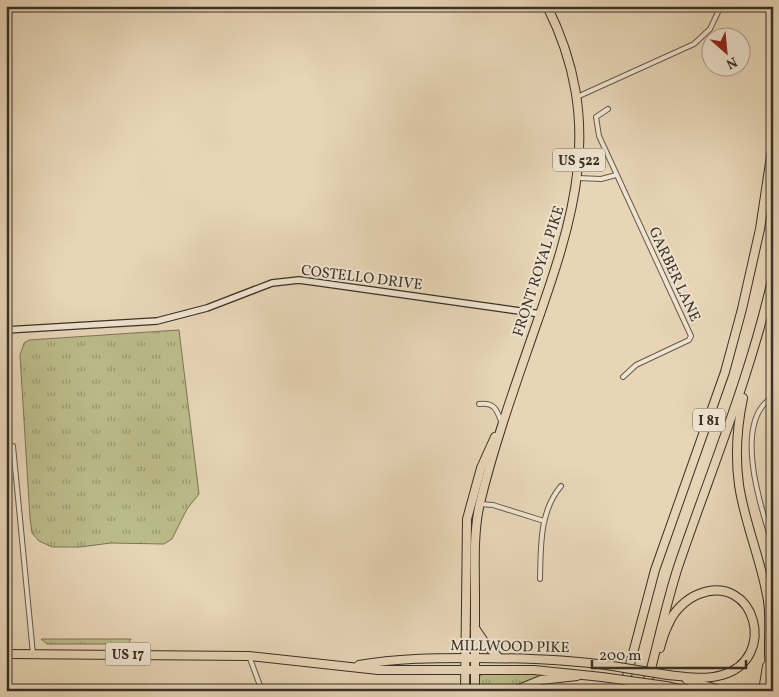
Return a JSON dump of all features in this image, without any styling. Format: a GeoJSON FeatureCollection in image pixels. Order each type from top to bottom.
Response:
{"type":"FeatureCollection","features":[{"type":"Feature","properties":{"kind":"highway","name":"FRONT ROYAL PIKE"},"geometry":{"type":"LineString","coordinates":[[475,691],[475,543],[480,504],[502,424],[568,232],[578,178],[580,130],[577,97],[565,50],[547,6]]}},
{"type":"Feature","properties":{"kind":"highway","name":"I 81"},"geometry":{"type":"LineString","coordinates":[[622,691],[655,570],[728,363],[760,230],[773,143]]}},
{"type":"Feature","properties":{"kind":"highway","name":"I 81"},"geometry":{"type":"LineString","coordinates":[[645,691],[678,567],[751,360],[773,275]]}},
{"type":"Feature","properties":{"kind":"highway"},"geometry":{"type":"LineString","coordinates":[[751,360],[738,427],[737,462],[742,498],[768,600],[773,681]]}},
{"type":"Feature","properties":{"kind":"highway","name":"FRONT ROYAL PIKE"},"geometry":{"type":"LineString","coordinates":[[465,691],[466,536],[469,506],[480,468],[502,424]]}},
{"type":"Feature","properties":{"kind":"highway"},"geometry":{"type":"LineString","coordinates":[[651,666],[669,623],[688,600],[706,592],[719,591],[732,594],[743,602],[755,619],[757,634],[754,650],[744,663],[731,672],[714,677],[668,675]]}},
{"type":"Feature","properties":{"kind":"highway"},"geometry":{"type":"LineString","coordinates":[[475,628],[488,647],[499,658]]}},
{"type":"Feature","properties":{"kind":"highway"},"geometry":{"type":"LineString","coordinates":[[763,691],[770,650]]}},
{"type":"Feature","properties":{"kind":"highway","name":"MILLWOOD PIKE"},"geometry":{"type":"LineString","coordinates":[[6,654],[249,656],[389,670],[542,670],[602,676],[688,691]]}},
{"type":"Feature","properties":{"kind":"highway","name":"MILLWOOD PIKE"},"geometry":{"type":"LineString","coordinates":[[354,666],[398,658],[549,658],[668,675],[723,691]]}},
{"type":"Feature","properties":{"kind":"highway"},"geometry":{"type":"LineString","coordinates":[[514,691],[540,680],[592,675]]}},
{"type":"Feature","properties":{"kind":"street"},"geometry":{"type":"LineString","coordinates":[[577,97],[694,44],[710,29],[722,6]]}},
{"type":"Feature","properties":{"kind":"street","name":"GARBER LANE"},"geometry":{"type":"LineString","coordinates":[[608,109],[598,114],[596,120],[599,136],[691,336],[689,340],[636,365],[623,377]]}},
{"type":"Feature","properties":{"kind":"street"},"geometry":{"type":"LineString","coordinates":[[578,178],[601,179],[616,175]]}},
{"type":"Feature","properties":{"kind":"street","name":"COSTELLO DRIVE"},"geometry":{"type":"LineString","coordinates":[[6,330],[157,321],[207,308],[267,284],[291,280],[540,314]]}},
{"type":"Feature","properties":{"kind":"street"},"geometry":{"type":"LineString","coordinates":[[773,397],[765,402],[758,416],[752,458],[756,490],[773,545]]}},
{"type":"Feature","properties":{"kind":"street"},"geometry":{"type":"LineString","coordinates":[[479,404],[488,403],[493,405],[502,424]]}},
{"type":"Feature","properties":{"kind":"street"},"geometry":{"type":"LineString","coordinates":[[13,446],[33,654]]}},
{"type":"Feature","properties":{"kind":"street"},"geometry":{"type":"LineString","coordinates":[[540,579],[544,521],[555,494],[561,486]]}},
{"type":"Feature","properties":{"kind":"street"},"geometry":{"type":"LineString","coordinates":[[469,506],[480,504],[493,505],[544,521]]}},
{"type":"Feature","properties":{"kind":"street"},"geometry":{"type":"LineString","coordinates":[[249,656],[262,691]]}},
{"type":"Feature","properties":{"kind":"green space"},"geometry":{"type":"Polygon","coordinates":[[[179,330],[199,494],[187,509],[172,539],[164,544],[111,543],[80,547],[52,547],[39,541],[32,533],[30,518],[20,355],[24,343],[29,340],[179,330]]]}},
{"type":"Feature","properties":{"kind":"green space"},"geometry":{"type":"Polygon","coordinates":[[[41,639],[131,639],[128,644],[47,644],[41,639]]]}},
{"type":"Feature","properties":{"kind":"green space"},"geometry":{"type":"Polygon","coordinates":[[[483,674],[555,674],[531,680],[506,691],[478,691],[478,677],[483,674]]]}}]}
